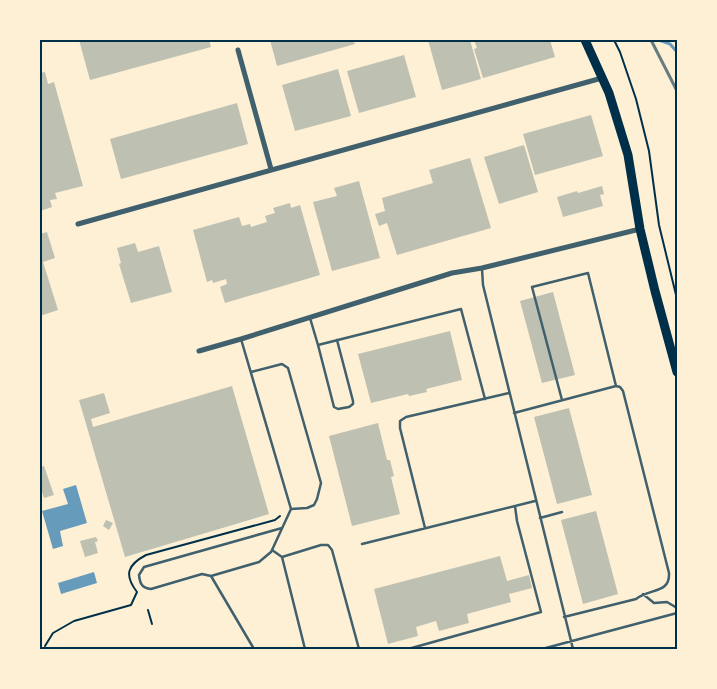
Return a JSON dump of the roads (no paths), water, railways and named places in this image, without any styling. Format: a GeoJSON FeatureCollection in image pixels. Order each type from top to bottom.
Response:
{"type":"FeatureCollection","features":[{"type":"Feature","properties":{"kind":"highway"},"geometry":{"type":"LineString","coordinates":[[585,40],[609,92],[628,155],[640,229],[677,372]]}},
{"type":"Feature","properties":{"kind":"street"},"geometry":{"type":"LineString","coordinates":[[238,50],[271,169]]}},
{"type":"Feature","properties":{"kind":"street"},"geometry":{"type":"LineString","coordinates":[[78,224],[602,78]]}},
{"type":"Feature","properties":{"kind":"street"},"geometry":{"type":"LineString","coordinates":[[199,351],[452,273],[482,268],[640,229]]}},
{"type":"Feature","properties":{"kind":"lane"},"geometry":{"type":"LineString","coordinates":[[482,268],[483,285],[573,649]]}},
{"type":"Feature","properties":{"kind":"lane"},"geometry":{"type":"LineString","coordinates":[[562,400],[532,287],[588,273],[616,386]]}},
{"type":"Feature","properties":{"kind":"lane"},"geometry":{"type":"LineString","coordinates":[[318,345],[461,309],[485,399]]}},
{"type":"Feature","properties":{"kind":"lane"},"geometry":{"type":"LineString","coordinates":[[310,317],[334,408],[338,409],[349,407],[353,404],[353,401],[337,340]]}},
{"type":"Feature","properties":{"kind":"lane"},"geometry":{"type":"LineString","coordinates":[[241,339],[291,509],[272,550],[259,562],[211,576],[202,574],[151,589],[145,588],[140,583],[139,575],[144,567],[282,528]]}},
{"type":"Feature","properties":{"kind":"lane"},"geometry":{"type":"LineString","coordinates":[[250,372],[282,364],[285,365],[288,368],[296,392],[321,483],[314,505],[307,508],[291,509]]}},
{"type":"Feature","properties":{"kind":"lane"},"geometry":{"type":"LineString","coordinates":[[514,413],[616,386],[620,387],[669,576],[669,581],[665,587],[643,594],[636,599],[564,617]]}},
{"type":"Feature","properties":{"kind":"lane"},"geometry":{"type":"LineString","coordinates":[[425,528],[400,428],[400,421],[509,393]]}},
{"type":"Feature","properties":{"kind":"lane"},"geometry":{"type":"LineString","coordinates":[[362,544],[536,500]]}},
{"type":"Feature","properties":{"kind":"lane"},"geometry":{"type":"LineString","coordinates":[[408,649],[541,612],[517,521],[515,506]]}},
{"type":"Feature","properties":{"kind":"lane"},"geometry":{"type":"LineString","coordinates":[[540,518],[562,512]]}},
{"type":"Feature","properties":{"kind":"lane"},"geometry":{"type":"LineString","coordinates":[[282,556],[321,545],[328,546],[332,550],[358,649]]}},
{"type":"Feature","properties":{"kind":"lane"},"geometry":{"type":"LineString","coordinates":[[272,550],[282,556],[305,649]]}},
{"type":"Feature","properties":{"kind":"lane"},"geometry":{"type":"LineString","coordinates":[[211,576],[254,649]]}},
{"type":"Feature","properties":{"kind":"lane"},"geometry":{"type":"LineString","coordinates":[[643,594],[654,603],[667,602],[677,608]]}},
{"type":"Feature","properties":{"kind":"lane"},"geometry":{"type":"LineString","coordinates":[[542,649],[677,613]]}},
{"type":"Feature","properties":{"kind":"water"},"geometry":{"type":"Polygon","coordinates":[[[76,485],[87,523],[60,531],[63,546],[53,549],[42,511],[68,504],[63,489],[76,485]]]}},
{"type":"Feature","properties":{"kind":"water"},"geometry":{"type":"Polygon","coordinates":[[[94,572],[97,583],[61,594],[58,583],[94,572]]]}},
{"type":"Feature","properties":{"kind":"waterway"},"geometry":{"type":"LineString","coordinates":[[659,40],[670,44],[677,52]]}},
{"type":"Feature","properties":{"kind":"railway"},"geometry":{"type":"LineString","coordinates":[[651,40],[677,91]]}}]}
